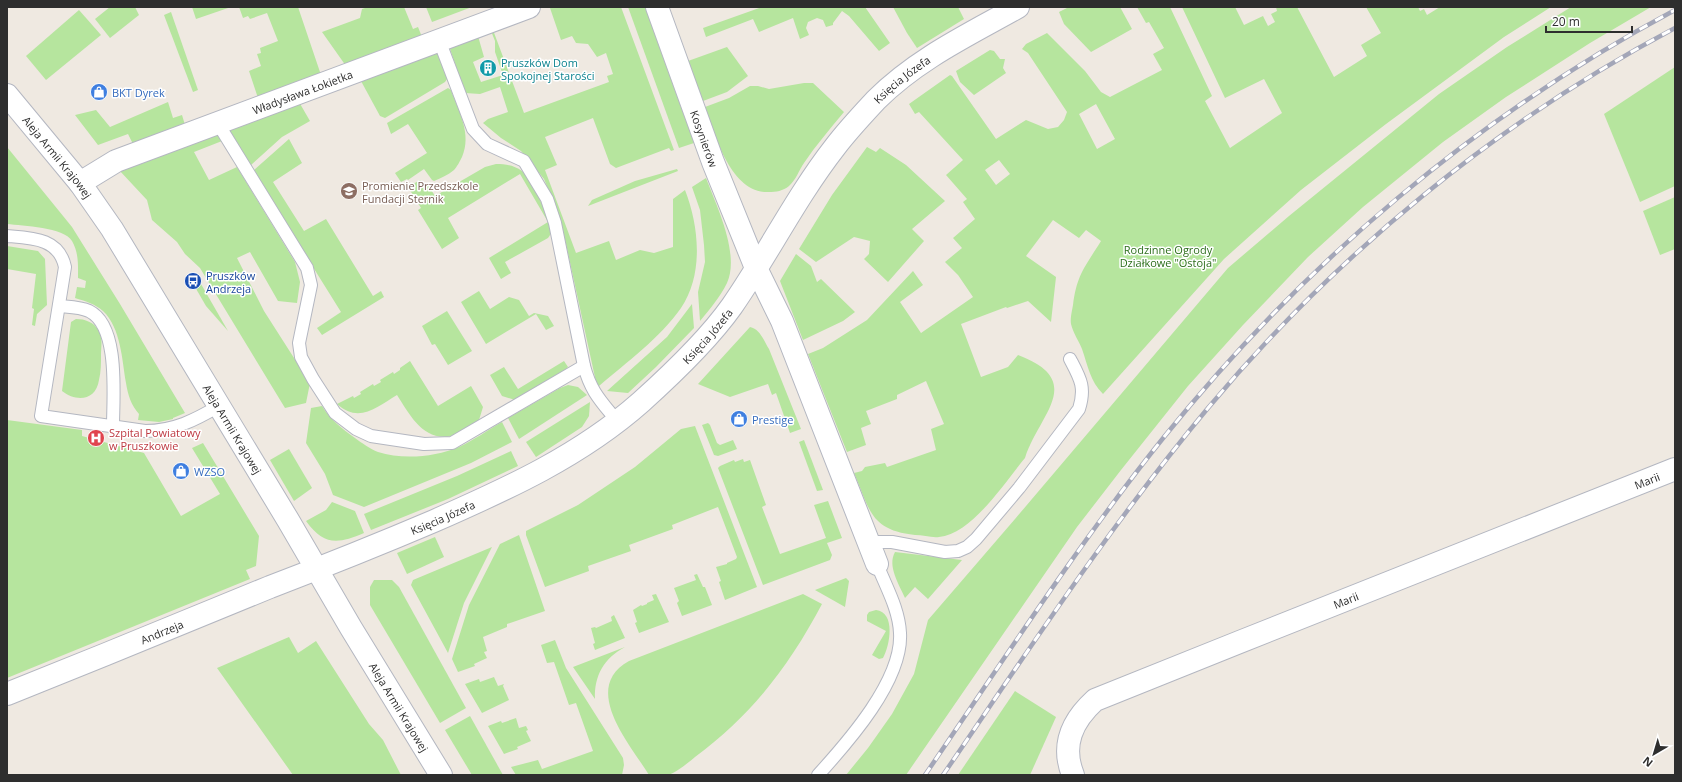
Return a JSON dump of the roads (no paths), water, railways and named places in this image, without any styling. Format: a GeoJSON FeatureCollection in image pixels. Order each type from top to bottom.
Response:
{"type":"FeatureCollection","features":[{"type":"Feature","properties":{"kind":"street","name":"Władysława Łokietka"},"geometry":{"type":"LineString","coordinates":[[80,183],[116,161],[217,122],[529,7]]}},
{"type":"Feature","properties":{"kind":"street","name":"Kosynierów"},"geometry":{"type":"LineString","coordinates":[[657,7],[713,162],[756,268],[782,322],[877,564]]}},
{"type":"Feature","properties":{"kind":"street","name":"Księcia Józefa"},"geometry":{"type":"LineString","coordinates":[[316,570],[506,489],[564,458],[617,422],[662,382],[700,344],[730,308],[824,161],[848,130],[878,98],[929,56],[1018,7]]}},
{"type":"Feature","properties":{"kind":"street","name":"Aleja Armii Krajowej"},"geometry":{"type":"LineString","coordinates":[[7,94],[80,183],[112,230],[220,406],[316,570],[441,775]]}},
{"type":"Feature","properties":{"kind":"street","name":"Marii"},"geometry":{"type":"LineString","coordinates":[[1073,775],[1067,752],[1069,738],[1077,720],[1086,708],[1095,700],[1425,570],[1556,515],[1675,469]]}},
{"type":"Feature","properties":{"kind":"street","name":"Andrzeja"},"geometry":{"type":"LineString","coordinates":[[7,694],[316,570]]}},
{"type":"Feature","properties":{"kind":"lane"},"geometry":{"type":"LineString","coordinates":[[439,40],[473,129],[487,144],[524,161],[547,199],[555,222],[589,384],[595,395],[617,422]]}},
{"type":"Feature","properties":{"kind":"lane"},"geometry":{"type":"LineString","coordinates":[[217,122],[307,268],[312,285],[299,342],[301,357],[335,413],[356,429],[370,436],[424,444],[446,445],[452,443],[584,366]]}},
{"type":"Feature","properties":{"kind":"lane"},"geometry":{"type":"LineString","coordinates":[[7,236],[44,241],[60,252],[64,258],[66,267],[41,416],[145,431],[159,431],[170,429],[192,421],[220,406]]}},
{"type":"Feature","properties":{"kind":"lane"},"geometry":{"type":"LineString","coordinates":[[59,306],[81,309],[90,312],[105,326],[110,341],[113,426]]}},
{"type":"Feature","properties":{"kind":"lane"},"geometry":{"type":"LineString","coordinates":[[868,542],[892,542],[945,552],[958,551],[967,547],[976,539],[1019,488],[1079,409],[1083,389],[1080,378],[1070,359]]}},
{"type":"Feature","properties":{"kind":"lane"},"geometry":{"type":"LineString","coordinates":[[818,775],[840,751],[857,729],[882,692],[897,661],[900,649],[899,622],[897,613],[877,564]]}},
{"type":"Feature","properties":{"kind":"railway"},"geometry":{"type":"LineString","coordinates":[[925,775],[1101,519],[1164,437],[1218,373],[1275,311],[1335,253],[1398,198],[1463,146],[1531,97],[1602,52],[1675,10]]}},
{"type":"Feature","properties":{"kind":"railway"},"geometry":{"type":"LineString","coordinates":[[943,775],[1071,588],[1172,452],[1258,351],[1310,297],[1366,245],[1423,196],[1483,149],[1545,105],[1609,65],[1675,28]]}},
{"type":"Feature","properties":{"kind":"place","name":"Pruszków Dom Spokojnej Starości"},"geometry":{"type":"Point","coordinates":[488,68]}},
{"type":"Feature","properties":{"kind":"place","name":"BKT Dyrek"},"geometry":{"type":"Point","coordinates":[99,92]}},
{"type":"Feature","properties":{"kind":"place","name":"Promienie Przedszkole Fundacji Sternik"},"geometry":{"type":"Point","coordinates":[349,191]}},
{"type":"Feature","properties":{"kind":"place","name":"Pruszków Andrzeja"},"geometry":{"type":"Point","coordinates":[193,281]}},
{"type":"Feature","properties":{"kind":"place","name":"Prestige"},"geometry":{"type":"Point","coordinates":[739,419]}},
{"type":"Feature","properties":{"kind":"place","name":"Szpital Powiatowy w Pruszkowie"},"geometry":{"type":"Point","coordinates":[96,438]}},
{"type":"Feature","properties":{"kind":"place","name":"WZSO"},"geometry":{"type":"Point","coordinates":[181,471]}},
{"type":"Feature","properties":{"kind":"park label","name":"Rodzinne Ogrody Działkowe \"Ostoja\""},"geometry":{"type":"Point","coordinates":[1168,255]}}]}
